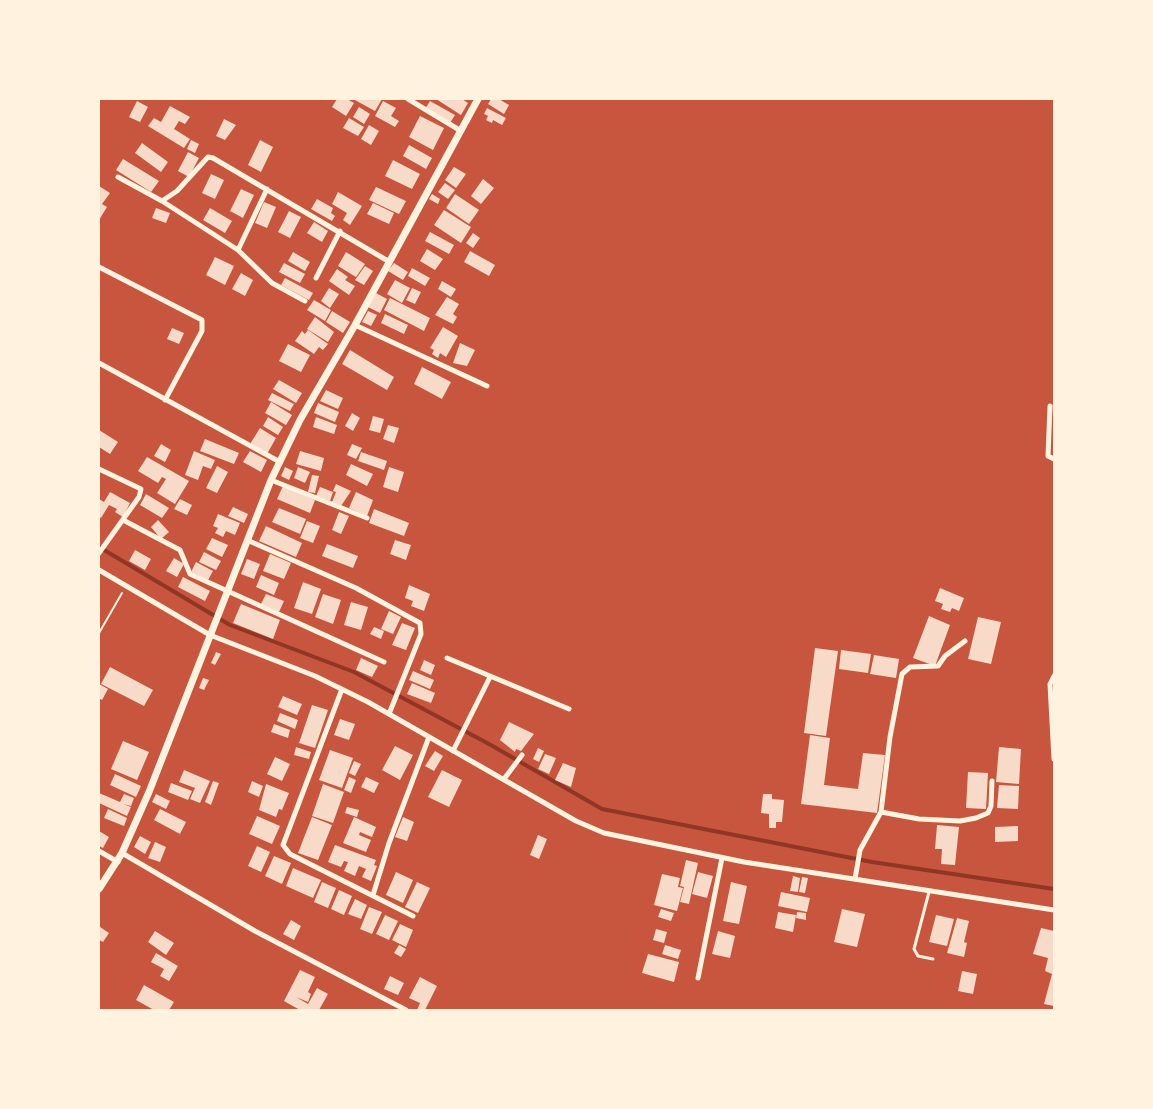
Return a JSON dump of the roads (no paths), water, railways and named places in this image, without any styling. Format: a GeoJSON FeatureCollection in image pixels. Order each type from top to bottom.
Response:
{"type":"FeatureCollection","features":[{"type":"Feature","properties":{"kind":"street"},"geometry":{"type":"LineString","coordinates":[[408,99],[461,131]]}},
{"type":"Feature","properties":{"kind":"street"},"geometry":{"type":"LineString","coordinates":[[99,889],[122,853],[271,480],[300,420],[355,325],[478,99]]}},
{"type":"Feature","properties":{"kind":"street"},"geometry":{"type":"LineString","coordinates":[[162,201],[177,191],[207,157],[267,189],[388,261]]}},
{"type":"Feature","properties":{"kind":"street"},"geometry":{"type":"LineString","coordinates":[[118,177],[162,201],[238,250],[272,283],[305,302]]}},
{"type":"Feature","properties":{"kind":"street"},"geometry":{"type":"LineString","coordinates":[[238,250],[267,189]]}},
{"type":"Feature","properties":{"kind":"street"},"geometry":{"type":"LineString","coordinates":[[316,278],[340,231]]}},
{"type":"Feature","properties":{"kind":"street"},"geometry":{"type":"LineString","coordinates":[[99,267],[202,320],[202,331],[165,400]]}},
{"type":"Feature","properties":{"kind":"street"},"geometry":{"type":"LineString","coordinates":[[355,325],[488,386]]}},
{"type":"Feature","properties":{"kind":"street"},"geometry":{"type":"LineString","coordinates":[[99,363],[280,462]]}},
{"type":"Feature","properties":{"kind":"street"},"geometry":{"type":"LineString","coordinates":[[1050,406],[1048,456],[1054,459]]}},
{"type":"Feature","properties":{"kind":"street"},"geometry":{"type":"LineString","coordinates":[[99,469],[141,489],[139,497],[99,553]]}},
{"type":"Feature","properties":{"kind":"street"},"geometry":{"type":"LineString","coordinates":[[271,480],[367,518]]}},
{"type":"Feature","properties":{"kind":"street"},"geometry":{"type":"LineString","coordinates":[[123,520],[180,550],[190,574],[384,662]]}},
{"type":"Feature","properties":{"kind":"street"},"geometry":{"type":"LineString","coordinates":[[247,540],[357,588],[420,623],[421,634],[389,714]]}},
{"type":"Feature","properties":{"kind":"street"},"geometry":{"type":"LineString","coordinates":[[99,570],[124,588],[211,633],[342,689],[576,821],[604,833],[722,858],[855,877],[1054,910]]}},
{"type":"Feature","properties":{"kind":"street"},"geometry":{"type":"LineString","coordinates":[[855,877],[860,850],[881,812],[891,727],[902,674],[910,667],[938,666],[945,656],[965,641]]}},
{"type":"Feature","properties":{"kind":"street"},"geometry":{"type":"LineString","coordinates":[[447,658],[569,709]]}},
{"type":"Feature","properties":{"kind":"street"},"geometry":{"type":"LineString","coordinates":[[1054,676],[1050,684],[1054,759]]}},
{"type":"Feature","properties":{"kind":"street"},"geometry":{"type":"LineString","coordinates":[[453,750],[490,677]]}},
{"type":"Feature","properties":{"kind":"street"},"geometry":{"type":"LineString","coordinates":[[342,689],[283,845],[290,854],[413,916]]}},
{"type":"Feature","properties":{"kind":"street"},"geometry":{"type":"LineString","coordinates":[[373,895],[429,737]]}},
{"type":"Feature","properties":{"kind":"street"},"geometry":{"type":"LineString","coordinates":[[504,779],[522,755]]}},
{"type":"Feature","properties":{"kind":"street"},"geometry":{"type":"LineString","coordinates":[[881,812],[919,819],[960,821],[976,818],[988,813],[991,806],[992,781]]}},
{"type":"Feature","properties":{"kind":"street"},"geometry":{"type":"LineString","coordinates":[[99,851],[118,862]]}},
{"type":"Feature","properties":{"kind":"street"},"geometry":{"type":"LineString","coordinates":[[122,853],[255,931],[406,1010]]}},
{"type":"Feature","properties":{"kind":"street"},"geometry":{"type":"LineString","coordinates":[[698,978],[722,858]]}},
{"type":"Feature","properties":{"kind":"lane"},"geometry":{"type":"LineString","coordinates":[[929,890],[914,950],[918,956],[933,959]]}},
{"type":"Feature","properties":{"kind":"waterway"},"geometry":{"type":"LineString","coordinates":[[99,547],[230,625],[354,672],[489,744],[602,809],[872,862],[1054,889]]}}]}
